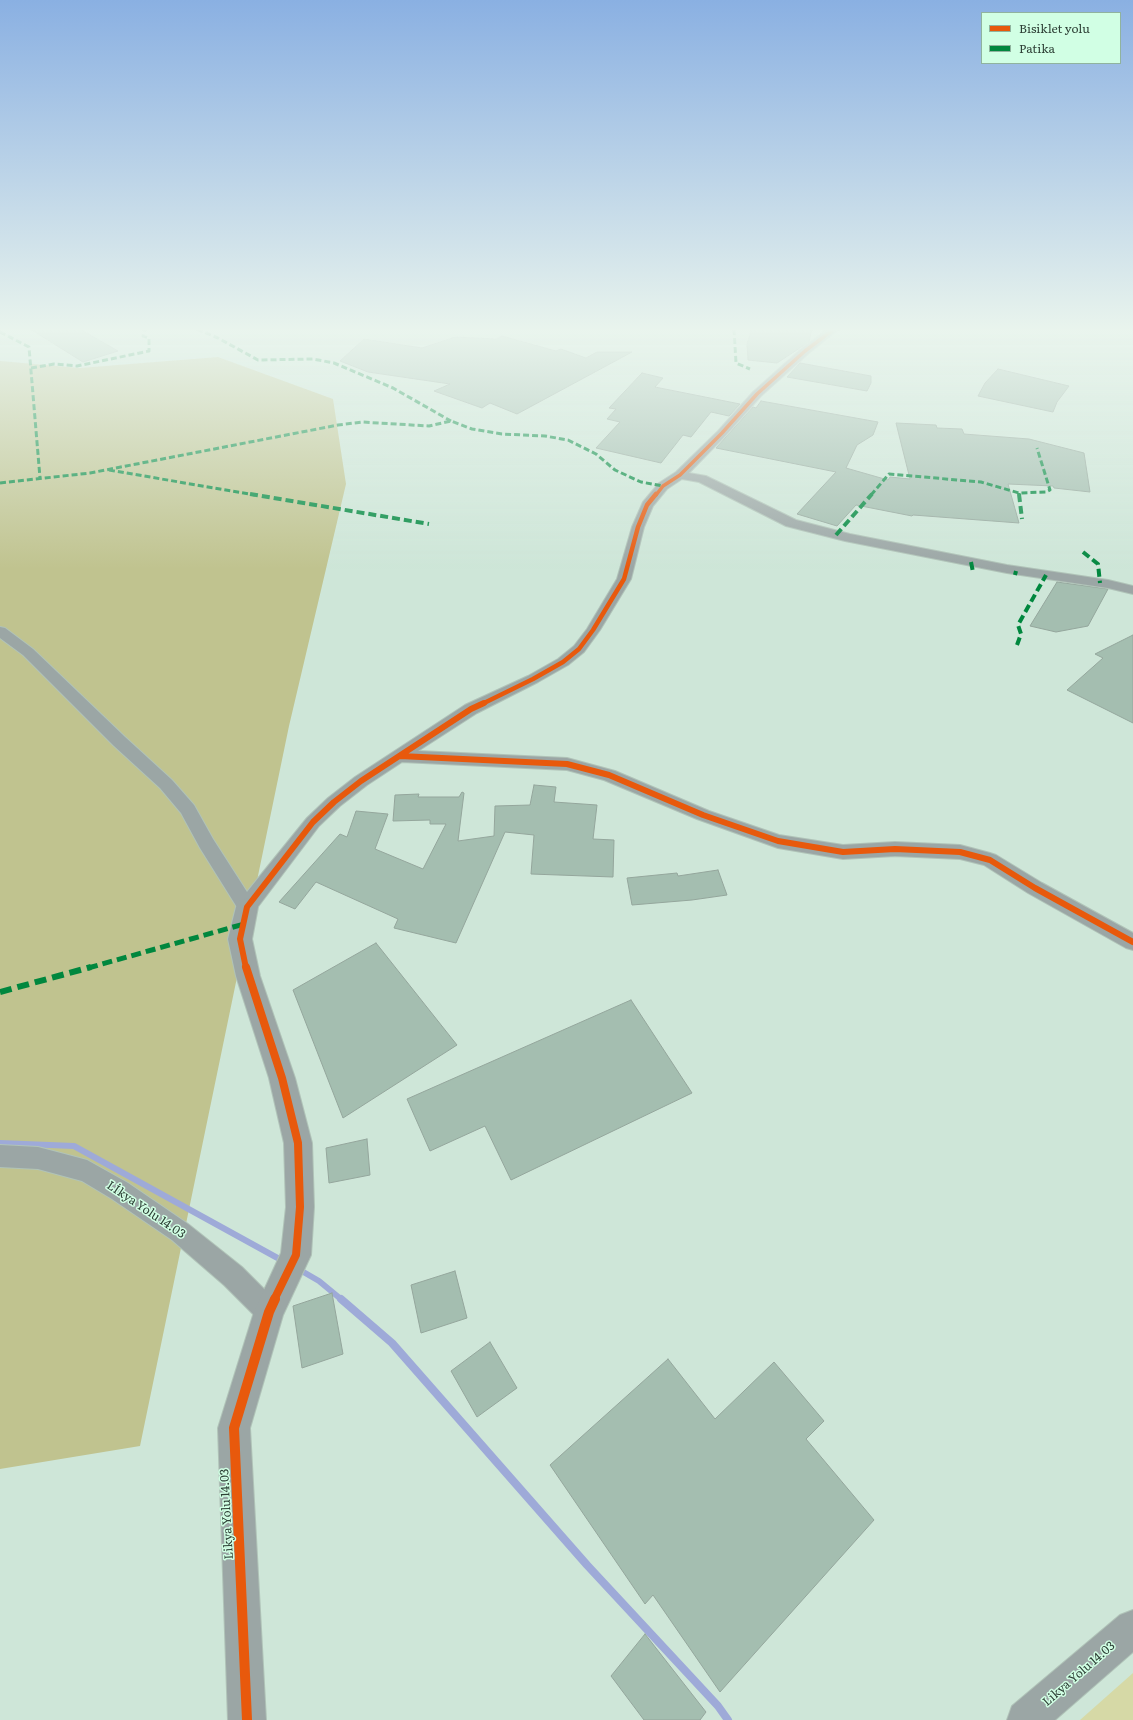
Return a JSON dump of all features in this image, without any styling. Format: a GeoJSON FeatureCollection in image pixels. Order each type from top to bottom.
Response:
{"type":"FeatureCollection","features":[{"type":"Feature","properties":{"kind":"street"},"geometry":{"type":"LineString","coordinates":[[0,631],[28,652],[119,741],[166,784],[188,809],[206,843],[247,907],[313,822],[334,802],[361,781],[471,710],[563,662],[579,648],[593,630],[624,579],[638,527],[647,505],[663,486],[680,475],[743,409]]}},
{"type":"Feature","properties":{"kind":"street"},"geometry":{"type":"LineString","coordinates":[[680,475],[702,479],[791,523],[850,538],[1007,569],[1108,584],[1133,590]]}},
{"type":"Feature","properties":{"kind":"street"},"geometry":{"type":"LineString","coordinates":[[400,756],[567,764],[609,774],[704,814],[778,841],[843,852],[895,849],[960,852],[990,860],[1035,888],[1133,942]]}},
{"type":"Feature","properties":{"kind":"street","name":"Likya Yolu 14.03"},"geometry":{"type":"LineString","coordinates":[[247,907],[240,939],[248,976],[282,1078],[298,1143],[300,1207],[296,1255],[269,1312],[234,1428],[248,1720]]}},
{"type":"Feature","properties":{"kind":"street","name":"Lİkya Yolu 14.03"},"geometry":{"type":"LineString","coordinates":[[0,1156],[38,1158],[87,1171],[120,1191],[180,1232],[233,1276],[269,1312]]}},
{"type":"Feature","properties":{"kind":"street","name":"Likya Yolu 14.03"},"geometry":{"type":"LineString","coordinates":[[1026,1720],[1133,1628]]}},
{"type":"Feature","properties":{"kind":"green space"},"geometry":{"type":"Polygon","coordinates":[[[0,409],[335,409],[346,484],[289,726],[140,1446],[0,1469],[0,409]]]}},
{"type":"Feature","properties":{"kind":"green space"},"geometry":{"type":"Polygon","coordinates":[[[1133,1673],[1133,1720],[1080,1720],[1133,1673]]]}},
{"type":"Feature","properties":{"kind":"building"},"geometry":{"type":"Polygon","coordinates":[[[505,409],[526,409],[517,414],[505,409]]]}},
{"type":"Feature","properties":{"kind":"building"},"geometry":{"type":"Polygon","coordinates":[[[616,409],[735,409],[729,416],[711,412],[691,437],[683,435],[661,463],[596,448],[620,422],[607,419],[616,409]]]}},
{"type":"Feature","properties":{"kind":"building"},"geometry":{"type":"Polygon","coordinates":[[[751,409],[807,409],[878,422],[873,435],[857,445],[846,468],[888,480],[890,477],[910,479],[896,423],[936,425],[937,428],[962,429],[964,434],[1029,439],[1084,453],[1090,492],[1054,488],[1053,486],[1008,484],[1019,523],[912,516],[856,505],[837,526],[797,514],[836,472],[716,448],[751,409]]]}},
{"type":"Feature","properties":{"kind":"building"},"geometry":{"type":"Polygon","coordinates":[[[1040,409],[1054,409],[1053,412],[1040,409]]]}},
{"type":"Feature","properties":{"kind":"building"},"geometry":{"type":"Polygon","coordinates":[[[1057,582],[1108,589],[1088,626],[1056,632],[1030,626],[1057,582]]]}},
{"type":"Feature","properties":{"kind":"building"},"geometry":{"type":"Polygon","coordinates":[[[1133,635],[1133,723],[1067,690],[1103,658],[1095,654],[1133,635]]]}},
{"type":"Feature","properties":{"kind":"building"},"geometry":{"type":"Polygon","coordinates":[[[534,785],[556,787],[554,802],[597,805],[593,839],[614,840],[613,877],[531,874],[534,835],[505,832],[456,943],[394,928],[398,919],[316,882],[295,909],[279,902],[340,834],[347,837],[356,811],[388,814],[375,849],[423,869],[446,824],[430,824],[430,820],[393,821],[395,795],[419,794],[418,797],[459,797],[462,792],[464,793],[458,841],[494,836],[495,806],[530,805],[534,785]]]}},
{"type":"Feature","properties":{"kind":"building"},"geometry":{"type":"Polygon","coordinates":[[[718,870],[727,895],[692,900],[632,905],[627,878],[677,873],[678,876],[718,870]]]}},
{"type":"Feature","properties":{"kind":"building"},"geometry":{"type":"Polygon","coordinates":[[[376,943],[457,1045],[343,1118],[293,990],[376,943]]]}},
{"type":"Feature","properties":{"kind":"building"},"geometry":{"type":"Polygon","coordinates":[[[631,1000],[692,1093],[511,1180],[485,1126],[430,1151],[407,1099],[631,1000]]]}},
{"type":"Feature","properties":{"kind":"building"},"geometry":{"type":"Polygon","coordinates":[[[367,1139],[370,1175],[329,1183],[326,1148],[367,1139]]]}},
{"type":"Feature","properties":{"kind":"building"},"geometry":{"type":"Polygon","coordinates":[[[455,1271],[467,1318],[421,1333],[411,1285],[455,1271]]]}},
{"type":"Feature","properties":{"kind":"building"},"geometry":{"type":"Polygon","coordinates":[[[332,1293],[343,1354],[302,1368],[293,1306],[332,1293]]]}},
{"type":"Feature","properties":{"kind":"building"},"geometry":{"type":"Polygon","coordinates":[[[490,1342],[517,1388],[477,1417],[451,1371],[490,1342]]]}},
{"type":"Feature","properties":{"kind":"building"},"geometry":{"type":"Polygon","coordinates":[[[668,1359],[715,1419],[774,1362],[824,1421],[806,1439],[874,1520],[720,1692],[653,1595],[645,1604],[550,1465],[668,1359]]]}},
{"type":"Feature","properties":{"kind":"building"},"geometry":{"type":"Polygon","coordinates":[[[645,1634],[706,1712],[700,1720],[644,1720],[611,1676],[645,1634]]]}},
{"type":"Feature","properties":{"kind":"waterway"},"geometry":{"type":"LineString","coordinates":[[0,1143],[74,1146],[283,1261]]}},
{"type":"Feature","properties":{"kind":"waterway"},"geometry":{"type":"LineString","coordinates":[[300,1270],[319,1281],[342,1300]]}},
{"type":"Feature","properties":{"kind":"waterway"},"geometry":{"type":"LineString","coordinates":[[341,1299],[392,1343],[587,1565],[718,1706],[728,1720]]}},
{"type":"Feature","properties":{"kind":"marked path"},"geometry":{"type":"LineString","coordinates":[[34,409],[40,478]]}},
{"type":"Feature","properties":{"kind":"marked path"},"geometry":{"type":"LineString","coordinates":[[430,409],[451,421]]}},
{"type":"Feature","properties":{"kind":"marked path"},"geometry":{"type":"LineString","coordinates":[[0,483],[90,473],[338,425],[362,422],[429,426],[451,421],[472,429],[502,434],[545,436],[568,440],[596,454],[615,470],[641,482],[663,486]]}},
{"type":"Feature","properties":{"kind":"marked path"},"geometry":{"type":"LineString","coordinates":[[836,535],[889,474],[981,482],[1019,493],[1046,492],[1050,490],[1037,448]]}},
{"type":"Feature","properties":{"kind":"marked path"},"geometry":{"type":"LineString","coordinates":[[109,470],[429,524]]}},
{"type":"Feature","properties":{"kind":"marked path"},"geometry":{"type":"LineString","coordinates":[[1019,493],[1022,519]]}},
{"type":"Feature","properties":{"kind":"marked path"},"geometry":{"type":"LineString","coordinates":[[1083,552],[1098,564],[1100,583]]}},
{"type":"Feature","properties":{"kind":"marked path"},"geometry":{"type":"LineString","coordinates":[[971,562],[973,572]]}},
{"type":"Feature","properties":{"kind":"marked path"},"geometry":{"type":"LineString","coordinates":[[1015,575],[1016,571]]}},
{"type":"Feature","properties":{"kind":"marked path"},"geometry":{"type":"LineString","coordinates":[[1017,645],[1021,634],[1018,625],[1046,575]]}},
{"type":"Feature","properties":{"kind":"marked path"},"geometry":{"type":"LineString","coordinates":[[0,992],[244,924]]}},
{"type":"Feature","properties":{"kind":"cycle path"},"geometry":{"type":"LineString","coordinates":[[247,1720],[234,1428],[269,1312],[296,1255],[300,1207],[298,1143],[282,1078],[248,976],[240,939],[247,907],[313,822],[334,802],[361,781],[471,709],[533,679],[563,662],[579,649],[593,630],[624,579],[638,527],[647,505],[663,486],[680,475],[743,409]]}},
{"type":"Feature","properties":{"kind":"cycle path"},"geometry":{"type":"LineString","coordinates":[[400,756],[567,764],[609,775],[703,815],[778,841],[843,852],[895,849],[960,852],[990,860],[1035,888],[1133,942]]}}]}
